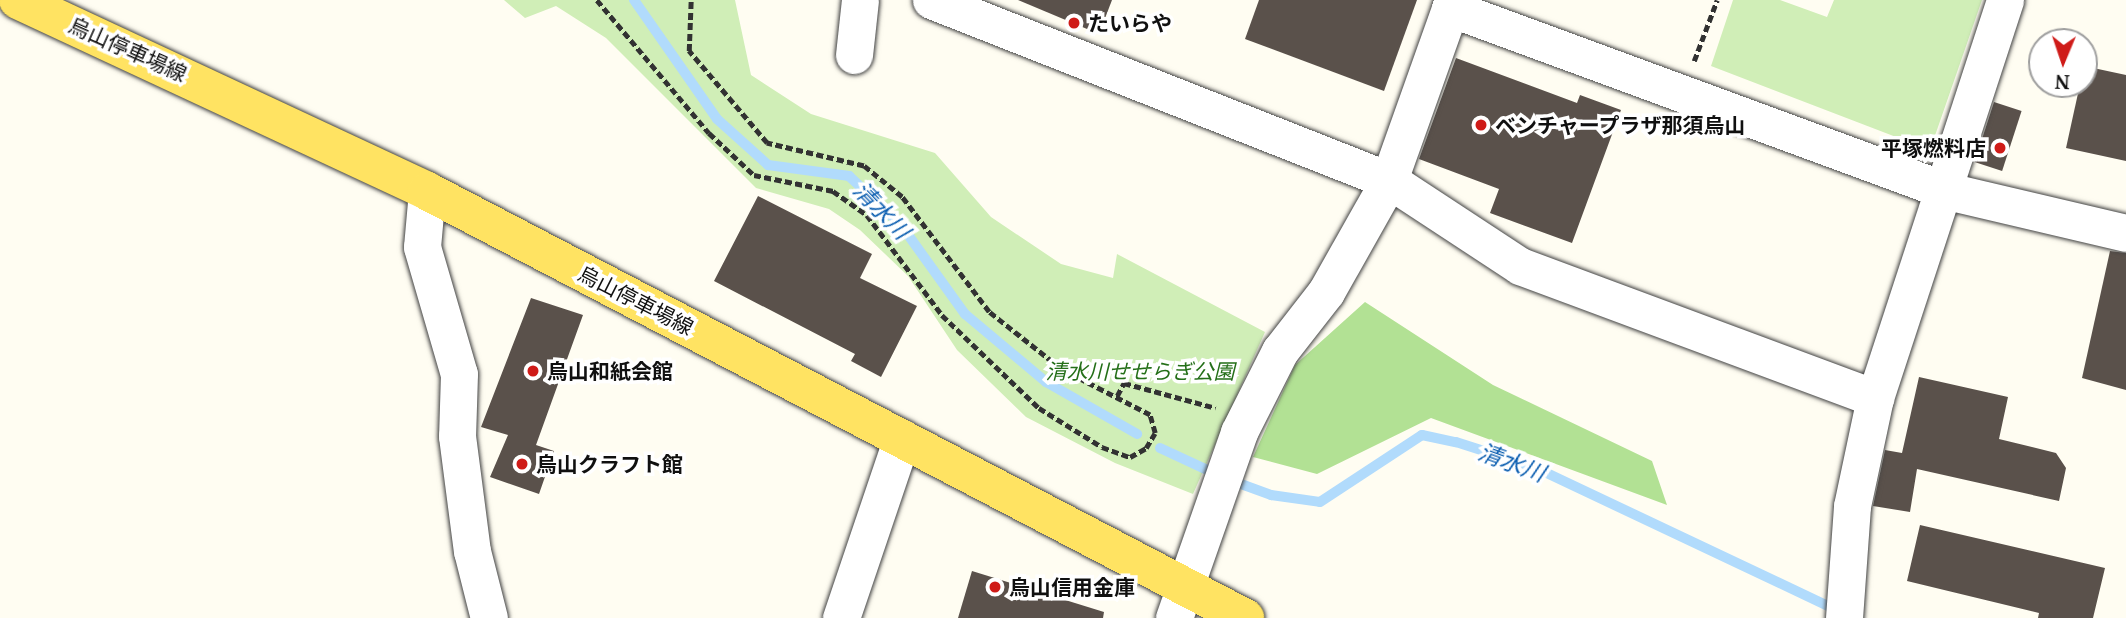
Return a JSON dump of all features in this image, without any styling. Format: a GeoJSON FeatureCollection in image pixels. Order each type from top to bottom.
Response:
{"type":"FeatureCollection","features":[{"type":"Feature","properties":{"kind":"main road","name":"烏山停車場線"},"geometry":{"type":"LineString","coordinates":[[18,0],[427,191],[902,438],[1179,603],[1245,618]]}},
{"type":"Feature","properties":{"kind":"street"},"geometry":{"type":"LineString","coordinates":[[854,55],[860,0]]}},
{"type":"Feature","properties":{"kind":"street"},"geometry":{"type":"LineString","coordinates":[[930,0],[1389,180],[1520,266],[1875,398]]}},
{"type":"Feature","properties":{"kind":"street"},"geometry":{"type":"LineString","coordinates":[[1845,605],[1852,506],[1875,398],[1947,191],[2005,0]]}},
{"type":"Feature","properties":{"kind":"street"},"geometry":{"type":"LineString","coordinates":[[1179,603],[1244,421],[1280,351],[1326,292],[1389,180],[1452,4],[1947,191],[2126,233]]}},
{"type":"Feature","properties":{"kind":"street"},"geometry":{"type":"LineString","coordinates":[[427,191],[422,247],[459,374],[457,436],[472,551],[489,618]]}},
{"type":"Feature","properties":{"kind":"street"},"geometry":{"type":"LineString","coordinates":[[841,618],[902,438]]}},
{"type":"Feature","properties":{"kind":"path"},"geometry":{"type":"LineString","coordinates":[[597,0],[709,133],[754,175],[833,191],[867,215],[909,262],[942,315],[1039,408],[1130,457],[1146,448],[1155,432],[1150,415],[1118,396],[1061,369],[989,312],[902,197],[864,166],[767,143],[689,51],[691,0]]}},
{"type":"Feature","properties":{"kind":"path"},"geometry":{"type":"LineString","coordinates":[[1691,68],[1717,0]]}},
{"type":"Feature","properties":{"kind":"path"},"geometry":{"type":"LineString","coordinates":[[1118,396],[1124,383],[1171,400],[1193,399],[1244,421]]}},
{"type":"Feature","properties":{"kind":"green space","name":"清水川せせらぎ公園"},"geometry":{"type":"Polygon","coordinates":[[[504,0],[735,0],[751,75],[811,114],[935,153],[991,217],[1061,264],[1113,278],[1117,254],[1265,332],[1193,494],[1115,463],[1026,417],[957,350],[908,276],[860,230],[829,209],[756,188],[606,38],[556,6],[525,18],[504,0]]]}},
{"type":"Feature","properties":{"kind":"green space"},"geometry":{"type":"Polygon","coordinates":[[[1733,0],[1780,0],[1827,17],[1834,0],[1982,0],[1930,150],[1711,66],[1733,0]]]}},
{"type":"Feature","properties":{"kind":"green space"},"geometry":{"type":"Polygon","coordinates":[[[1365,302],[1493,385],[1652,461],[1667,505],[1431,418],[1317,474],[1253,457],[1295,365],[1365,302]]]}},
{"type":"Feature","properties":{"kind":"building"},"geometry":{"type":"Polygon","coordinates":[[[1018,0],[1112,0],[1099,34],[1018,0]]]}},
{"type":"Feature","properties":{"kind":"building"},"geometry":{"type":"Polygon","coordinates":[[[1259,0],[1417,0],[1384,91],[1245,39],[1259,0]]]}},
{"type":"Feature","properties":{"kind":"building"},"geometry":{"type":"Polygon","coordinates":[[[1456,58],[1577,103],[1580,95],[1621,110],[1572,243],[1490,213],[1499,189],[1419,159],[1456,58]]]}},
{"type":"Feature","properties":{"kind":"building"},"geometry":{"type":"Polygon","coordinates":[[[2098,69],[2126,75],[2126,161],[2066,148],[2077,98],[2098,98],[2098,69]]]}},
{"type":"Feature","properties":{"kind":"building"},"geometry":{"type":"Polygon","coordinates":[[[1994,102],[2022,111],[2002,171],[1975,162],[1994,102]]]}},
{"type":"Feature","properties":{"kind":"building"},"geometry":{"type":"Polygon","coordinates":[[[758,196],[872,254],[860,278],[917,306],[881,377],[851,361],[855,354],[714,281],[758,196]]]}},
{"type":"Feature","properties":{"kind":"building"},"geometry":{"type":"Polygon","coordinates":[[[2110,251],[2126,253],[2126,390],[2082,378],[2110,251]]]}},
{"type":"Feature","properties":{"kind":"building","name":"烏山和紙会館"},"geometry":{"type":"Polygon","coordinates":[[[531,298],[583,315],[536,445],[554,451],[539,494],[490,477],[508,435],[481,427],[531,298]]]}},
{"type":"Feature","properties":{"kind":"building"},"geometry":{"type":"Polygon","coordinates":[[[1919,377],[2008,397],[1999,439],[2056,453],[2066,468],[2059,501],[1917,469],[1910,512],[1873,506],[1885,450],[1902,453],[1919,377]]]}},
{"type":"Feature","properties":{"kind":"building"},"geometry":{"type":"Polygon","coordinates":[[[1920,525],[2105,568],[2093,618],[2038,618],[2039,613],[1907,581],[1920,525]]]}},
{"type":"Feature","properties":{"kind":"building","name":"烏山信用金庫"},"geometry":{"type":"Polygon","coordinates":[[[972,571],[1104,612],[1103,618],[958,618],[972,571]]]}},
{"type":"Feature","properties":{"kind":"waterway","name":"清水川"},"geometry":{"type":"LineString","coordinates":[[634,0],[717,119],[768,165],[849,176],[901,225],[965,314],[1046,382],[1137,434]]}},
{"type":"Feature","properties":{"kind":"waterway","name":"清水川"},"geometry":{"type":"LineString","coordinates":[[1230,480],[1271,495],[1320,502],[1422,435],[1456,442],[1534,467],[1837,610]]}},
{"type":"Feature","properties":{"kind":"waterway","name":"清水川"},"geometry":{"type":"LineString","coordinates":[[1160,448],[1216,474]]}},
{"type":"Feature","properties":{"kind":"place","name":"たいらや"},"geometry":{"type":"Point","coordinates":[1074,23]}},
{"type":"Feature","properties":{"kind":"place","name":"ベンチャープラザ那須烏山"},"geometry":{"type":"Point","coordinates":[1481,125]}},
{"type":"Feature","properties":{"kind":"place","name":"平塚燃料店"},"geometry":{"type":"Point","coordinates":[2000,148]}},
{"type":"Feature","properties":{"kind":"place","name":"烏山和紙会館"},"geometry":{"type":"Point","coordinates":[533,371]}},
{"type":"Feature","properties":{"kind":"place","name":"烏山クラフト館"},"geometry":{"type":"Point","coordinates":[522,464]}},
{"type":"Feature","properties":{"kind":"place","name":"烏山信用金庫"},"geometry":{"type":"Point","coordinates":[995,587]}}]}
